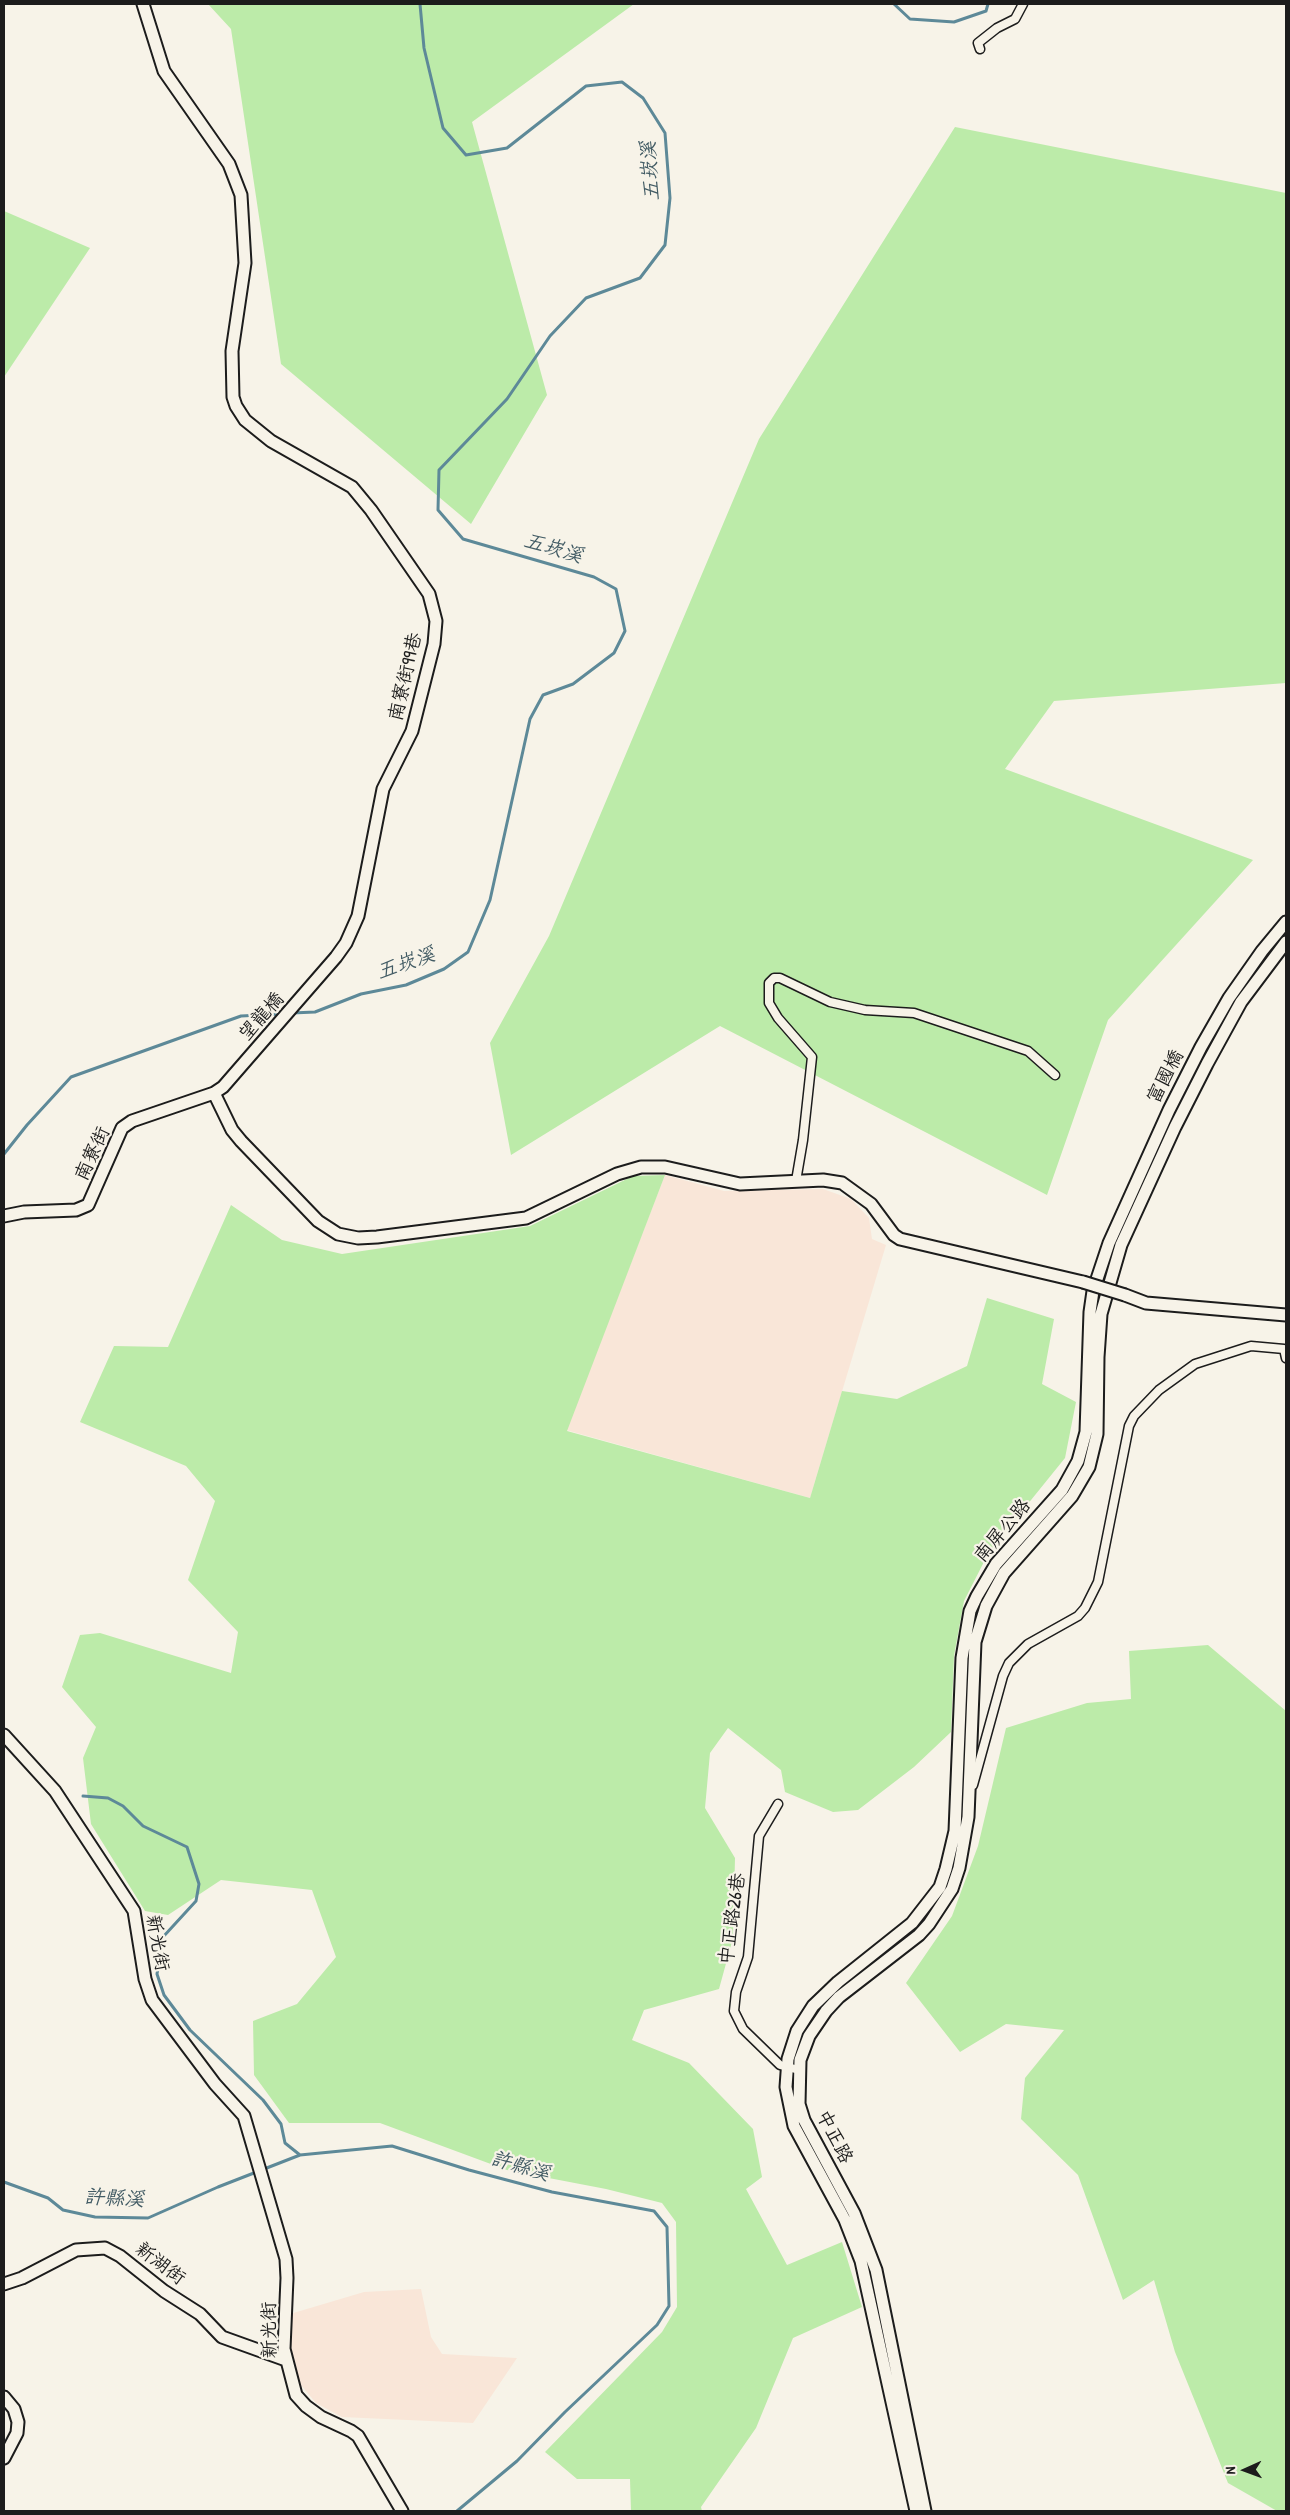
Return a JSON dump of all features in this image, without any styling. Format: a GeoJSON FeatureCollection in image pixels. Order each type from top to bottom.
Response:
{"type":"FeatureCollection","features":[{"type":"Feature","properties":{"kind":"street","name":"南寮街99巷"},"geometry":{"type":"LineString","coordinates":[[143,4],[164,71],[229,164],[241,195],[245,263],[232,351],[236,406],[246,420],[271,441],[352,487],[372,510],[429,594],[436,621],[434,644],[419,711],[412,731],[383,789],[358,916],[346,943],[320,977]]}},
{"type":"Feature","properties":{"kind":"street"},"geometry":{"type":"LineString","coordinates":[[980,49],[978,44],[997,28],[1015,19],[1023,4]]}},
{"type":"Feature","properties":{"kind":"street","name":"富國橋"},"geometry":{"type":"LineString","coordinates":[[1103,1262],[1122,1212],[1201,1047],[1229,998],[1262,950],[1286,922]]}},
{"type":"Feature","properties":{"kind":"street","name":"富國橋"},"geometry":{"type":"LineString","coordinates":[[1114,1268],[1137,1208],[1207,1064],[1241,1002],[1286,942]]}},
{"type":"Feature","properties":{"kind":"street","name":"望龍橋"},"geometry":{"type":"LineString","coordinates":[[214,1093],[231,1079],[320,977]]}},
{"type":"Feature","properties":{"kind":"street"},"geometry":{"type":"LineString","coordinates":[[796,1181],[803,1140],[812,1057],[778,1018],[770,1002],[769,983],[774,978],[780,978],[830,1002],[865,1010],[914,1013],[1028,1052],[1054,1075]]}},
{"type":"Feature","properties":{"kind":"street"},"geometry":{"type":"LineString","coordinates":[[214,1093],[232,1130],[241,1141],[318,1221],[338,1234],[358,1238],[526,1218],[550,1208],[598,1182],[641,1166],[671,1168],[740,1184],[823,1180],[842,1183],[872,1204],[894,1235],[900,1238],[1083,1282],[1146,1303],[1286,1315]]}},
{"type":"Feature","properties":{"kind":"street","name":"南寮街"},"geometry":{"type":"LineString","coordinates":[[4,1216],[83,1209],[92,1198],[122,1128],[132,1121],[214,1093]]}},
{"type":"Feature","properties":{"kind":"street","name":"南屏公路"},"geometry":{"type":"LineString","coordinates":[[954,1831],[962,1658],[970,1612],[976,1596],[996,1564],[1062,1490],[1078,1461],[1086,1432],[1090,1312],[1093,1291],[1103,1262]]}},
{"type":"Feature","properties":{"kind":"street","name":"南屏公路"},"geometry":{"type":"LineString","coordinates":[[969,1799],[975,1642],[986,1606],[1004,1573],[1072,1496],[1090,1467],[1097,1434],[1098,1357],[1101,1314],[1114,1268]]}},
{"type":"Feature","properties":{"kind":"street"},"geometry":{"type":"LineString","coordinates":[[954,1831],[969,1799],[1003,1676],[1009,1662],[1028,1644],[1078,1616],[1085,1608],[1098,1582],[1129,1426],[1134,1416],[1159,1390],[1195,1364],[1251,1346],[1284,1349],[1286,1358]]}},
{"type":"Feature","properties":{"kind":"street","name":"新光街"},"geometry":{"type":"LineString","coordinates":[[4,1735],[55,1791],[134,1911],[145,1979],[152,2000],[215,2084],[244,2116],[286,2259],[288,2278],[284,2349],[296,2395],[306,2406],[321,2417],[358,2436],[402,2511]]}},
{"type":"Feature","properties":{"kind":"street","name":"中正路"},"geometry":{"type":"LineString","coordinates":[[925,2511],[876,2270],[854,2213],[804,2120],[799,2104],[799,2070],[803,2048],[826,2011],[850,1988],[919,1935],[943,1904],[959,1868],[969,1799]]}},
{"type":"Feature","properties":{"kind":"street","name":"中正路26巷"},"geometry":{"type":"LineString","coordinates":[[778,1804],[759,1836],[748,1957],[736,1992],[734,2011],[743,2029],[780,2065],[799,2070]]}},
{"type":"Feature","properties":{"kind":"street","name":"中正路"},"geometry":{"type":"LineString","coordinates":[[916,2511],[861,2261],[845,2220],[794,2126],[786,2088],[787,2067],[797,2031],[813,2006],[838,1982],[897,1937],[926,1906],[940,1887],[954,1831]]}},
{"type":"Feature","properties":{"kind":"street","name":"新湖街"},"geometry":{"type":"LineString","coordinates":[[4,2284],[22,2278],[76,2250],[105,2248],[120,2256],[164,2291],[200,2314],[222,2337],[286,2360]]}},
{"type":"Feature","properties":{"kind":"street"},"geometry":{"type":"LineString","coordinates":[[4,2397],[14,2409],[18,2422],[17,2433],[4,2458]]}},
{"type":"Feature","properties":{"kind":"shaded area"},"geometry":{"type":"Polygon","coordinates":[[[665,1175],[724,1191],[823,1189],[851,1199],[869,1218],[872,1239],[886,1245],[810,1498],[566,1430],[665,1175]]]}},
{"type":"Feature","properties":{"kind":"shaded area"},"geometry":{"type":"Polygon","coordinates":[[[421,2289],[431,2337],[442,2354],[517,2358],[473,2423],[342,2417],[316,2403],[295,2378],[286,2346],[290,2314],[364,2292],[421,2289]]]}},
{"type":"Feature","properties":{"kind":"green space"},"geometry":{"type":"Polygon","coordinates":[[[208,4],[634,4],[472,122],[547,395],[471,524],[281,364],[231,29],[208,4]]]}},
{"type":"Feature","properties":{"kind":"green space"},"geometry":{"type":"Polygon","coordinates":[[[955,127],[1286,193],[1286,683],[1054,701],[1005,769],[1253,860],[1108,1020],[1047,1195],[720,1026],[511,1155],[490,1043],[549,936],[759,439],[955,127]]]}},
{"type":"Feature","properties":{"kind":"green space"},"geometry":{"type":"Polygon","coordinates":[[[4,211],[90,248],[4,377],[4,211]]]}},
{"type":"Feature","properties":{"kind":"green space"},"geometry":{"type":"Polygon","coordinates":[[[665,1175],[567,1431],[810,1498],[842,1391],[897,1399],[967,1366],[987,1298],[1054,1319],[1042,1384],[1076,1402],[1065,1458],[989,1552],[964,1601],[954,1656],[951,1732],[914,1767],[858,1810],[833,1812],[785,1792],[781,1770],[728,1728],[710,1753],[705,1808],[735,1858],[733,1938],[719,1989],[644,2010],[632,2040],[689,2063],[753,2129],[762,2177],[746,2189],[787,2265],[842,2242],[862,2307],[793,2338],[756,2428],[701,2507],[702,2511],[631,2511],[630,2479],[577,2479],[545,2452],[662,2332],[677,2307],[676,2222],[662,2203],[606,2189],[507,2170],[380,2123],[289,2123],[254,2075],[253,2021],[297,2004],[336,1957],[312,1890],[221,1880],[168,1915],[145,1911],[91,1824],[83,1758],[96,1727],[62,1687],[80,1635],[100,1633],[231,1673],[238,1632],[188,1580],[215,1501],[186,1466],[80,1422],[114,1346],[168,1347],[231,1205],[282,1240],[342,1254],[530,1226],[633,1176],[665,1175]]]}},
{"type":"Feature","properties":{"kind":"green space"},"geometry":{"type":"Polygon","coordinates":[[[1208,1645],[1286,1711],[1286,2511],[1277,2511],[1228,2483],[1175,2352],[1154,2280],[1123,2300],[1078,2175],[1021,2119],[1025,2078],[1064,2030],[1006,2024],[960,2052],[906,1983],[952,1916],[978,1846],[1006,1728],[1087,1703],[1131,1699],[1129,1651],[1208,1645]]]}},
{"type":"Feature","properties":{"kind":"waterway","name":"五崁溪"},"geometry":{"type":"LineString","coordinates":[[292,1013],[315,1012],[361,994],[406,985],[444,969],[468,952],[490,900],[530,719],[543,695],[573,684],[614,653],[625,631],[616,589],[594,577],[463,539],[438,510],[439,470],[507,399],[550,336],[586,298],[640,278],[665,245],[670,198],[665,133],[643,98],[622,82],[586,86],[507,148],[466,155],[443,128],[424,48],[420,4]]}},
{"type":"Feature","properties":{"kind":"waterway","name":"五崁溪"},"geometry":{"type":"LineString","coordinates":[[894,4],[910,19],[954,22],[986,11],[988,4]]}},
{"type":"Feature","properties":{"kind":"waterway","name":"五崁溪"},"geometry":{"type":"LineString","coordinates":[[4,1154],[27,1125],[71,1077],[241,1016],[281,1014]]}},
{"type":"Feature","properties":{"kind":"waterway"},"geometry":{"type":"LineString","coordinates":[[83,1796],[108,1798],[123,1806],[143,1826],[187,1847],[199,1884],[196,1901],[163,1937],[157,1974],[164,1995],[190,2030],[263,2100],[281,2124],[285,2143],[300,2155]]}},
{"type":"Feature","properties":{"kind":"waterway","name":"許縣溪"},"geometry":{"type":"LineString","coordinates":[[4,2182],[48,2198],[63,2210],[95,2217],[148,2218],[218,2187],[300,2155],[392,2146],[469,2170],[552,2192],[654,2211],[667,2227],[669,2306],[657,2325],[565,2412],[517,2461],[457,2511]]}}]}
